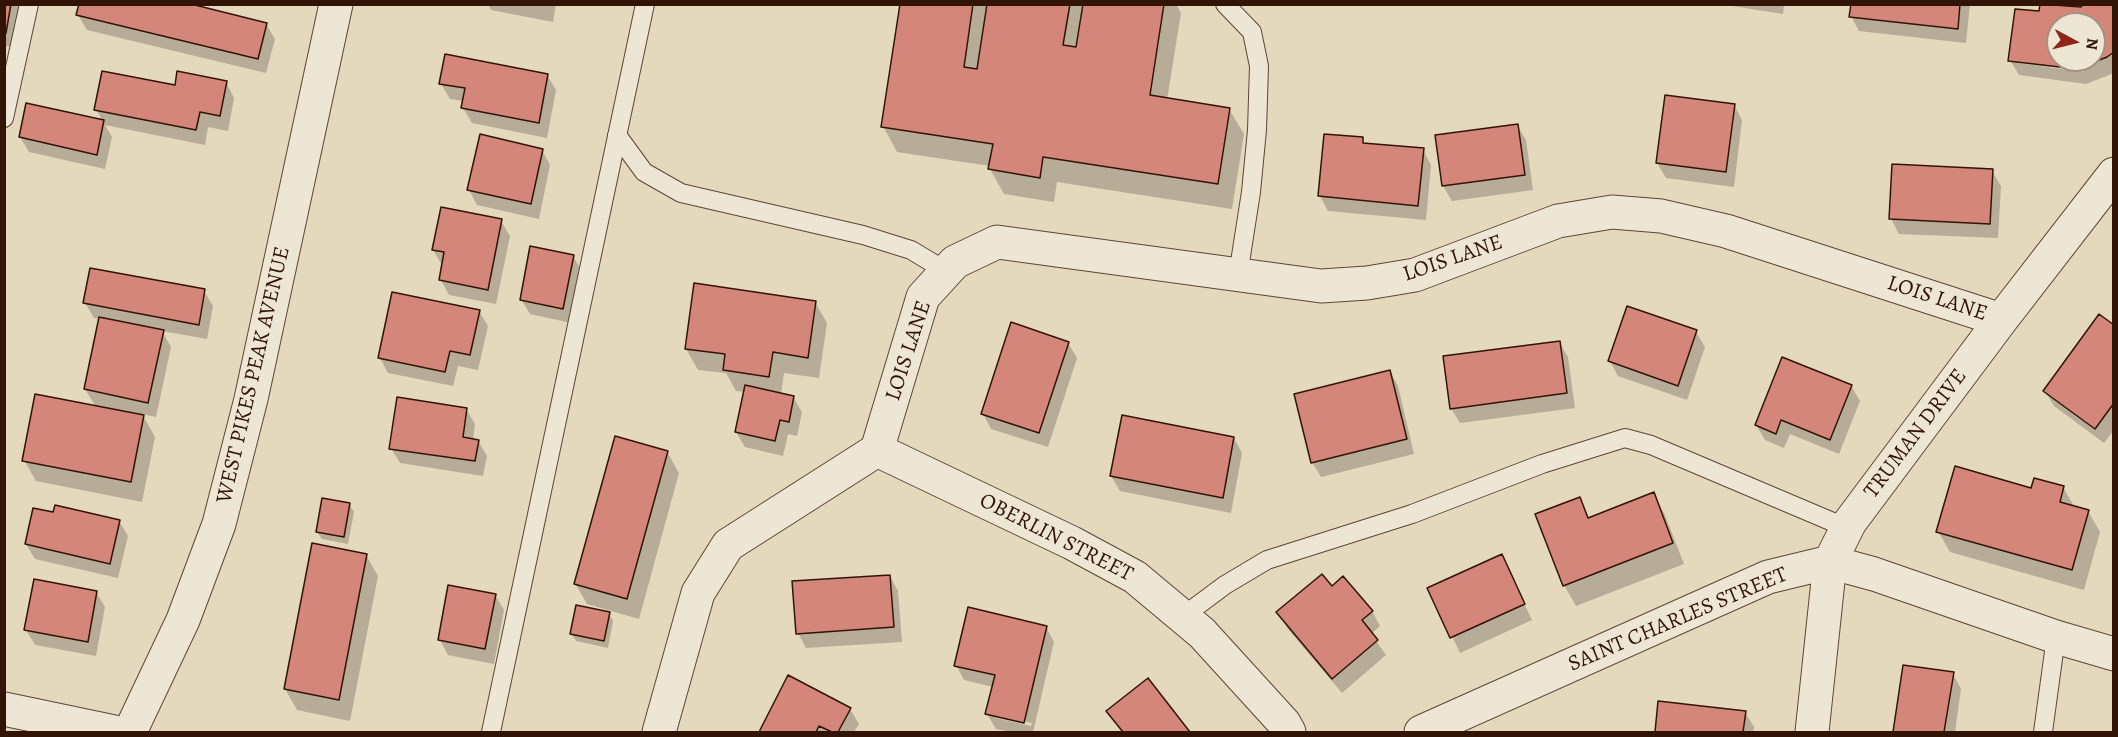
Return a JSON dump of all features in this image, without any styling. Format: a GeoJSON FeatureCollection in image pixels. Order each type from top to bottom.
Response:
{"type":"FeatureCollection","features":[{"type":"Feature","properties":{"kind":"street","name":"WEST PIKES PEAK AVENUE"},"geometry":{"type":"LineString","coordinates":[[130,732],[183,620],[219,524],[251,399],[336,4]]}},
{"type":"Feature","properties":{"kind":"street","name":"TRUMAN DRIVE"},"geometry":{"type":"LineString","coordinates":[[1812,732],[1830,562],[1850,522],[2114,174]]}},
{"type":"Feature","properties":{"kind":"street","name":"LOIS LANE"},"geometry":{"type":"LineString","coordinates":[[878,450],[923,297],[954,262],[997,242],[1321,286],[1367,283],[1415,275],[1558,221],[1612,212],[1661,216],[1726,231],[2001,320]]}},
{"type":"Feature","properties":{"kind":"street","name":"OBERLIN STREET"},"geometry":{"type":"LineString","coordinates":[[878,450],[1072,543],[1135,577],[1202,633],[1284,723],[1289,732]]}},
{"type":"Feature","properties":{"kind":"street"},"geometry":{"type":"LineString","coordinates":[[659,732],[698,592],[728,545],[878,450]]}},
{"type":"Feature","properties":{"kind":"street","name":"SAINT CHARLES STREET"},"geometry":{"type":"LineString","coordinates":[[1421,732],[1768,577],[1830,562],[1874,574],[2056,637],[2114,654]]}},
{"type":"Feature","properties":{"kind":"street"},"geometry":{"type":"LineString","coordinates":[[4,709],[114,732]]}},
{"type":"Feature","properties":{"kind":"lane"},"geometry":{"type":"LineString","coordinates":[[4,118],[29,4]]}},
{"type":"Feature","properties":{"kind":"lane"},"geometry":{"type":"LineString","coordinates":[[491,732],[645,4]]}},
{"type":"Feature","properties":{"kind":"lane"},"geometry":{"type":"LineString","coordinates":[[1225,4],[1252,32],[1259,66],[1257,130],[1251,192],[1238,275]]}},
{"type":"Feature","properties":{"kind":"lane"},"geometry":{"type":"LineString","coordinates":[[617,135],[644,172],[681,193],[863,235],[911,250],[946,271]]}},
{"type":"Feature","properties":{"kind":"lane"},"geometry":{"type":"LineString","coordinates":[[1182,617],[1225,585],[1267,560],[1412,514],[1542,464],[1625,438],[1651,445],[1847,528]]}},
{"type":"Feature","properties":{"kind":"lane"},"geometry":{"type":"LineString","coordinates":[[2043,732],[2056,637]]}},
{"type":"Feature","properties":{"kind":"building"},"geometry":{"type":"Polygon","coordinates":[[[4,4],[11,4],[6,33],[4,33],[4,4]]]}},
{"type":"Feature","properties":{"kind":"building"},"geometry":{"type":"Polygon","coordinates":[[[79,4],[191,4],[267,23],[258,59],[76,15],[79,4]]]}},
{"type":"Feature","properties":{"kind":"building"},"geometry":{"type":"Polygon","coordinates":[[[900,4],[973,4],[964,67],[977,69],[987,4],[1070,4],[1063,45],[1076,47],[1083,4],[1164,4],[1150,95],[1230,108],[1218,184],[1043,157],[1040,178],[988,169],[993,144],[881,127],[900,4]]]}},
{"type":"Feature","properties":{"kind":"building"},"geometry":{"type":"Polygon","coordinates":[[[1851,4],[1960,4],[1958,29],[1849,17],[1851,4]]]}},
{"type":"Feature","properties":{"kind":"building"},"geometry":{"type":"Polygon","coordinates":[[[2040,4],[2081,7],[2083,4],[2111,4],[2114,6],[2114,52],[2106,57],[2106,12],[2046,12],[2046,65],[2008,61],[2015,9],[2039,11],[2040,4]]]}},
{"type":"Feature","properties":{"kind":"building"},"geometry":{"type":"Polygon","coordinates":[[[445,54],[548,74],[539,123],[461,108],[465,88],[439,84],[445,54]]]}},
{"type":"Feature","properties":{"kind":"building"},"geometry":{"type":"Polygon","coordinates":[[[102,71],[175,85],[177,71],[227,81],[220,116],[200,112],[196,130],[94,110],[102,71]]]}},
{"type":"Feature","properties":{"kind":"building"},"geometry":{"type":"Polygon","coordinates":[[[1665,95],[1735,104],[1726,172],[1656,163],[1665,95]]]}},
{"type":"Feature","properties":{"kind":"building"},"geometry":{"type":"Polygon","coordinates":[[[26,103],[104,120],[97,155],[19,137],[26,103]]]}},
{"type":"Feature","properties":{"kind":"building"},"geometry":{"type":"Polygon","coordinates":[[[1518,124],[1525,175],[1442,186],[1435,135],[1518,124]]]}},
{"type":"Feature","properties":{"kind":"building"},"geometry":{"type":"Polygon","coordinates":[[[480,134],[543,149],[531,204],[467,190],[480,134]]]}},
{"type":"Feature","properties":{"kind":"building"},"geometry":{"type":"Polygon","coordinates":[[[1324,134],[1363,137],[1363,143],[1424,148],[1418,206],[1318,196],[1324,134]]]}},
{"type":"Feature","properties":{"kind":"building"},"geometry":{"type":"Polygon","coordinates":[[[1892,164],[1993,169],[1990,224],[1889,219],[1892,164]]]}},
{"type":"Feature","properties":{"kind":"building"},"geometry":{"type":"Polygon","coordinates":[[[441,207],[502,219],[488,290],[439,280],[444,252],[432,250],[441,207]]]}},
{"type":"Feature","properties":{"kind":"building"},"geometry":{"type":"Polygon","coordinates":[[[530,246],[574,255],[563,309],[520,300],[530,246]]]}},
{"type":"Feature","properties":{"kind":"building"},"geometry":{"type":"Polygon","coordinates":[[[90,268],[205,289],[199,325],[83,303],[90,268]]]}},
{"type":"Feature","properties":{"kind":"building"},"geometry":{"type":"Polygon","coordinates":[[[694,283],[816,301],[808,358],[773,352],[769,377],[723,370],[725,354],[685,349],[694,283]]]}},
{"type":"Feature","properties":{"kind":"building"},"geometry":{"type":"Polygon","coordinates":[[[392,292],[480,310],[470,355],[450,351],[445,372],[378,358],[392,292]]]}},
{"type":"Feature","properties":{"kind":"building"},"geometry":{"type":"Polygon","coordinates":[[[1627,306],[1697,330],[1678,386],[1608,361],[1627,306]]]}},
{"type":"Feature","properties":{"kind":"building"},"geometry":{"type":"Polygon","coordinates":[[[2099,314],[2114,325],[2114,403],[2095,429],[2043,391],[2099,314]]]}},
{"type":"Feature","properties":{"kind":"building"},"geometry":{"type":"Polygon","coordinates":[[[99,317],[164,330],[148,403],[84,389],[99,317]]]}},
{"type":"Feature","properties":{"kind":"building"},"geometry":{"type":"Polygon","coordinates":[[[1011,322],[1069,342],[1039,433],[981,414],[1011,322]]]}},
{"type":"Feature","properties":{"kind":"building"},"geometry":{"type":"Polygon","coordinates":[[[1560,341],[1567,393],[1450,409],[1443,356],[1560,341]]]}},
{"type":"Feature","properties":{"kind":"building"},"geometry":{"type":"Polygon","coordinates":[[[1782,357],[1852,385],[1830,440],[1781,420],[1776,434],[1755,425],[1782,357]]]}},
{"type":"Feature","properties":{"kind":"building"},"geometry":{"type":"Polygon","coordinates":[[[1390,370],[1407,439],[1311,463],[1294,394],[1390,370]]]}},
{"type":"Feature","properties":{"kind":"building"},"geometry":{"type":"Polygon","coordinates":[[[745,385],[794,396],[789,422],[780,420],[775,441],[735,432],[745,385]]]}},
{"type":"Feature","properties":{"kind":"building"},"geometry":{"type":"Polygon","coordinates":[[[35,394],[144,415],[131,482],[22,461],[35,394]]]}},
{"type":"Feature","properties":{"kind":"building"},"geometry":{"type":"Polygon","coordinates":[[[397,397],[467,408],[463,437],[479,440],[475,461],[389,449],[397,397]]]}},
{"type":"Feature","properties":{"kind":"building"},"geometry":{"type":"Polygon","coordinates":[[[1122,415],[1234,437],[1223,498],[1110,476],[1122,415]]]}},
{"type":"Feature","properties":{"kind":"building"},"geometry":{"type":"Polygon","coordinates":[[[615,436],[668,451],[627,599],[574,584],[615,436]]]}},
{"type":"Feature","properties":{"kind":"building"},"geometry":{"type":"Polygon","coordinates":[[[1955,466],[2031,488],[2034,478],[2064,486],[2060,502],[2089,510],[2072,570],[1936,532],[1955,466]]]}},
{"type":"Feature","properties":{"kind":"building"},"geometry":{"type":"Polygon","coordinates":[[[1654,492],[1673,543],[1563,586],[1535,514],[1580,497],[1588,518],[1654,492]]]}},
{"type":"Feature","properties":{"kind":"building"},"geometry":{"type":"Polygon","coordinates":[[[322,498],[350,503],[344,537],[316,532],[322,498]]]}},
{"type":"Feature","properties":{"kind":"building"},"geometry":{"type":"Polygon","coordinates":[[[55,505],[120,520],[110,564],[25,544],[33,508],[53,512],[55,505]]]}},
{"type":"Feature","properties":{"kind":"building"},"geometry":{"type":"Polygon","coordinates":[[[312,543],[367,554],[339,700],[284,689],[312,543]]]}},
{"type":"Feature","properties":{"kind":"building"},"geometry":{"type":"Polygon","coordinates":[[[1502,554],[1525,604],[1450,638],[1427,588],[1502,554]]]}},
{"type":"Feature","properties":{"kind":"building"},"geometry":{"type":"Polygon","coordinates":[[[1322,574],[1332,586],[1343,576],[1373,611],[1362,620],[1378,640],[1332,679],[1276,612],[1322,574]]]}},
{"type":"Feature","properties":{"kind":"building"},"geometry":{"type":"Polygon","coordinates":[[[890,575],[894,627],[796,634],[792,581],[890,575]]]}},
{"type":"Feature","properties":{"kind":"building"},"geometry":{"type":"Polygon","coordinates":[[[34,579],[97,591],[88,642],[24,630],[34,579]]]}},
{"type":"Feature","properties":{"kind":"building"},"geometry":{"type":"Polygon","coordinates":[[[448,585],[496,594],[485,649],[438,640],[448,585]]]}},
{"type":"Feature","properties":{"kind":"building"},"geometry":{"type":"Polygon","coordinates":[[[576,605],[610,612],[604,641],[570,634],[576,605]]]}},
{"type":"Feature","properties":{"kind":"building"},"geometry":{"type":"Polygon","coordinates":[[[968,607],[1047,626],[1024,723],[985,714],[995,675],[954,666],[968,607]]]}},
{"type":"Feature","properties":{"kind":"building"},"geometry":{"type":"Polygon","coordinates":[[[1903,665],[1954,672],[1944,732],[1893,732],[1903,665]]]}},
{"type":"Feature","properties":{"kind":"building"},"geometry":{"type":"Polygon","coordinates":[[[788,675],[851,708],[838,732],[832,732],[819,726],[816,732],[759,732],[788,675]]]}},
{"type":"Feature","properties":{"kind":"building"},"geometry":{"type":"Polygon","coordinates":[[[1148,678],[1190,732],[1123,732],[1106,711],[1148,678]]]}},
{"type":"Feature","properties":{"kind":"building"},"geometry":{"type":"Polygon","coordinates":[[[1658,701],[1746,711],[1743,732],[1655,732],[1658,701]]]}}]}
